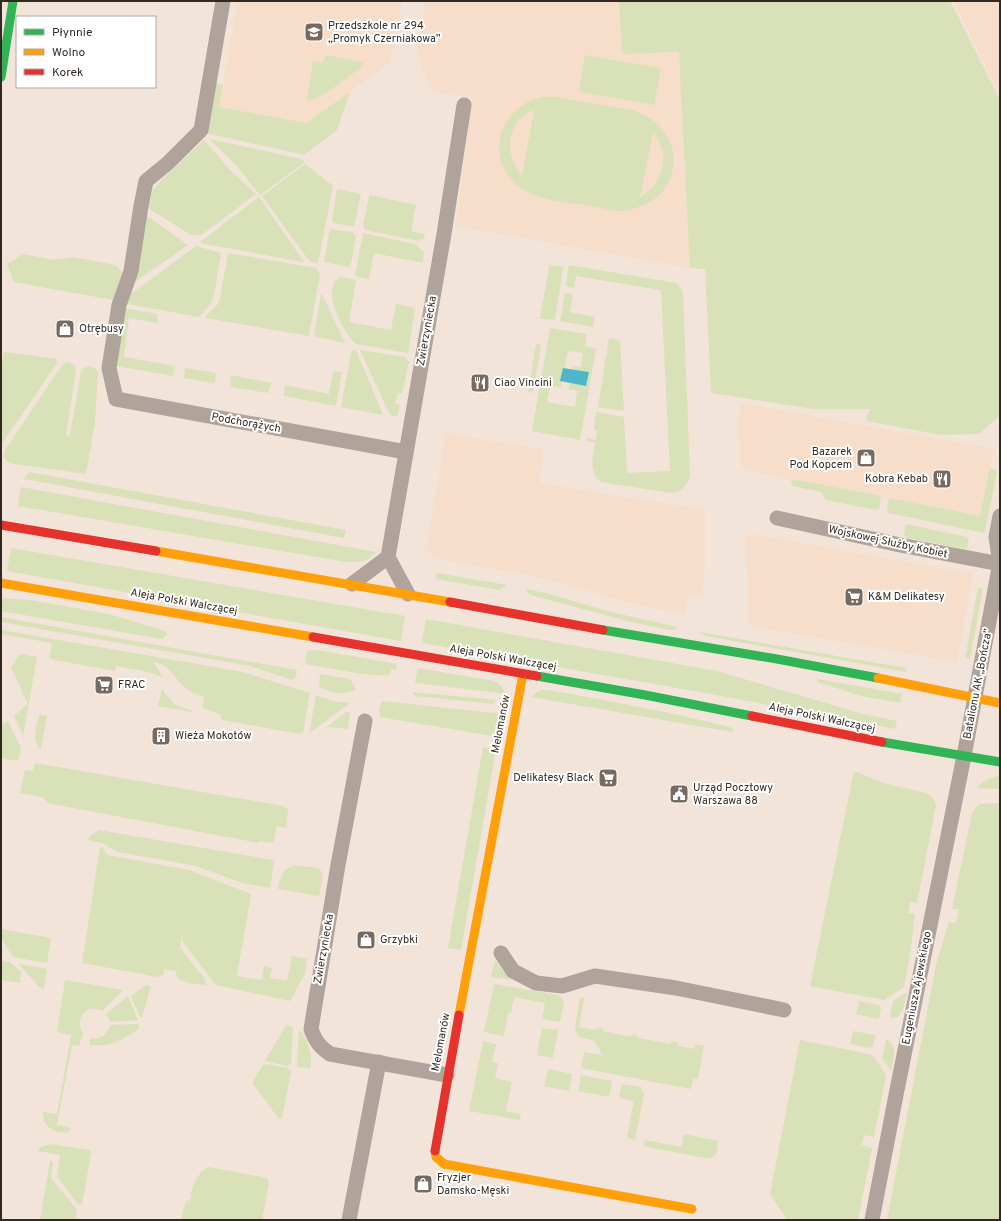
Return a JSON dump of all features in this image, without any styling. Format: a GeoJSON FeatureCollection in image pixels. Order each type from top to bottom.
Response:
{"type":"FeatureCollection","features":[{"type":"Feature","properties":{"kind":"main road"},"geometry":{"type":"LineString","coordinates":[[1,78],[13,1]]}},
{"type":"Feature","properties":{"kind":"main road"},"geometry":{"type":"LineString","coordinates":[[1,525],[352,584],[793,662],[931,688],[1000,703]]}},
{"type":"Feature","properties":{"kind":"main road","name":"Aleja Polski Walczącej"},"geometry":{"type":"LineString","coordinates":[[1,583],[645,694],[885,743],[1000,762]]}},
{"type":"Feature","properties":{"kind":"main road","name":"Melomanów"},"geometry":{"type":"LineString","coordinates":[[523,674],[447,1075],[434,1149],[436,1157],[444,1164],[692,1209]]}},
{"type":"Feature","properties":{"kind":"street","name":"Podchorążych"},"geometry":{"type":"LineString","coordinates":[[223,1],[201,130],[168,163],[146,181],[131,271],[119,305],[108,368],[116,399],[406,452]]}},
{"type":"Feature","properties":{"kind":"street","name":"Zwierzyniecka"},"geometry":{"type":"LineString","coordinates":[[388,557],[444,234],[464,106]]}},
{"type":"Feature","properties":{"kind":"street","name":"Batalionu AK „Bończa”"},"geometry":{"type":"LineString","coordinates":[[964,756],[1000,564],[996,537],[1000,516]]}},
{"type":"Feature","properties":{"kind":"street","name":"Wojskowej Służby Kobiet"},"geometry":{"type":"LineString","coordinates":[[777,518],[892,543],[1000,564]]}},
{"type":"Feature","properties":{"kind":"street"},"geometry":{"type":"LineString","coordinates":[[352,584],[388,557],[408,594]]}},
{"type":"Feature","properties":{"kind":"street","name":"Zwierzyniecka"},"geometry":{"type":"LineString","coordinates":[[365,721],[335,887],[312,1029],[315,1039],[320,1047],[330,1054],[447,1075]]}},
{"type":"Feature","properties":{"kind":"street","name":"Eugeniusza Ajewskiego"},"geometry":{"type":"LineString","coordinates":[[872,1220],[964,756]]}},
{"type":"Feature","properties":{"kind":"street"},"geometry":{"type":"LineString","coordinates":[[501,953],[512,972],[536,983],[562,986],[595,976],[676,988],[784,1010]]}},
{"type":"Feature","properties":{"kind":"street"},"geometry":{"type":"LineString","coordinates":[[349,1220],[379,1062]]}},
{"type":"Feature","properties":{"kind":"shaded area","name":"Przedszkole nr 294 „Promyk Czerniakowa”"},"geometry":{"type":"Polygon","coordinates":[[[238,1],[403,1],[390,63],[306,123],[219,107],[238,1]]]}},
{"type":"Feature","properties":{"kind":"shaded area"},"geometry":{"type":"Polygon","coordinates":[[[425,1],[677,1],[690,268],[456,226],[472,98],[432,92],[417,55],[425,1]]]}},
{"type":"Feature","properties":{"kind":"shaded area"},"geometry":{"type":"Polygon","coordinates":[[[954,1],[1000,1],[1000,96],[954,1]]]}},
{"type":"Feature","properties":{"kind":"shaded area","name":"Bazarek Pod Kopcem"},"geometry":{"type":"Polygon","coordinates":[[[740,403],[994,449],[980,516],[757,473],[741,466],[738,429],[740,403]]]}},
{"type":"Feature","properties":{"kind":"shaded area"},"geometry":{"type":"Polygon","coordinates":[[[446,434],[543,449],[539,483],[705,510],[705,564],[702,595],[689,593],[685,614],[642,606],[538,577],[434,558],[426,548],[446,434]]]}},
{"type":"Feature","properties":{"kind":"shaded area"},"geometry":{"type":"Polygon","coordinates":[[[752,534],[973,574],[957,662],[749,626],[746,538],[748,535],[752,534]]]}},
{"type":"Feature","properties":{"kind":"green space"},"geometry":{"type":"Polygon","coordinates":[[[619,1],[950,1],[1000,100],[1000,415],[979,434],[941,435],[866,421],[867,415],[871,409],[813,409],[711,393],[705,269],[690,268],[679,52],[622,54],[619,1]]]}},
{"type":"Feature","properties":{"kind":"green space"},"geometry":{"type":"Polygon","coordinates":[[[326,55],[362,62],[363,66],[322,96],[307,101],[313,61],[323,63],[326,55]]]}},
{"type":"Feature","properties":{"kind":"green space"},"geometry":{"type":"Polygon","coordinates":[[[585,55],[661,68],[654,105],[579,92],[585,55]]]}},
{"type":"Feature","properties":{"kind":"green space"},"geometry":{"type":"Polygon","coordinates":[[[215,83],[223,85],[219,107],[306,123],[350,92],[337,130],[304,155],[206,133],[215,83]]]}},
{"type":"Feature","properties":{"kind":"green space"},"geometry":{"type":"Polygon","coordinates":[[[542,97],[557,97],[632,110],[644,115],[654,121],[662,129],[669,139],[673,149],[674,161],[672,173],[667,185],[658,196],[650,202],[634,209],[620,211],[542,198],[525,191],[508,175],[501,162],[499,148],[501,135],[506,122],[515,111],[527,103],[542,97]],[[534,110],[525,115],[518,122],[510,139],[512,158],[516,168],[522,176],[534,110]],[[653,133],[640,197],[648,192],[654,185],[662,168],[662,149],[659,141],[653,133]]]}},
{"type":"Feature","properties":{"kind":"green space"},"geometry":{"type":"Polygon","coordinates":[[[209,139],[302,159],[305,162],[260,195],[235,164],[209,139]]]}},
{"type":"Feature","properties":{"kind":"green space"},"geometry":{"type":"Polygon","coordinates":[[[204,140],[231,171],[256,194],[201,235],[191,235],[148,208],[153,190],[204,140]]]}},
{"type":"Feature","properties":{"kind":"green space"},"geometry":{"type":"Polygon","coordinates":[[[305,164],[333,186],[318,263],[310,262],[262,196],[305,164]]]}},
{"type":"Feature","properties":{"kind":"green space"},"geometry":{"type":"Polygon","coordinates":[[[337,189],[361,194],[354,227],[333,223],[332,221],[337,189]]]}},
{"type":"Feature","properties":{"kind":"green space"},"geometry":{"type":"Polygon","coordinates":[[[370,195],[416,205],[411,231],[425,234],[424,238],[419,241],[365,230],[363,226],[370,195]]]}},
{"type":"Feature","properties":{"kind":"green space"},"geometry":{"type":"Polygon","coordinates":[[[259,197],[304,262],[204,244],[200,242],[259,197]]]}},
{"type":"Feature","properties":{"kind":"green space"},"geometry":{"type":"Polygon","coordinates":[[[146,215],[188,245],[134,282],[146,215]]]}},
{"type":"Feature","properties":{"kind":"green space"},"geometry":{"type":"Polygon","coordinates":[[[330,229],[353,232],[356,236],[349,267],[324,262],[330,229]]]}},
{"type":"Feature","properties":{"kind":"green space"},"geometry":{"type":"Polygon","coordinates":[[[363,233],[415,244],[424,252],[423,263],[374,253],[369,279],[355,276],[363,233]]]}},
{"type":"Feature","properties":{"kind":"green space"},"geometry":{"type":"Polygon","coordinates":[[[196,246],[221,253],[214,296],[210,305],[199,317],[122,303],[124,299],[196,246]]]}},
{"type":"Feature","properties":{"kind":"green space"},"geometry":{"type":"Polygon","coordinates":[[[228,253],[316,268],[320,274],[309,336],[206,318],[206,316],[218,304],[228,253]]]}},
{"type":"Feature","properties":{"kind":"green space"},"geometry":{"type":"Polygon","coordinates":[[[23,254],[53,260],[73,257],[115,265],[122,272],[113,300],[14,282],[7,264],[23,254]]]}},
{"type":"Feature","properties":{"kind":"green space"},"geometry":{"type":"Polygon","coordinates":[[[549,265],[563,267],[555,320],[523,317],[540,318],[549,265]]]}},
{"type":"Feature","properties":{"kind":"green space"},"geometry":{"type":"Polygon","coordinates":[[[569,265],[677,283],[683,293],[690,476],[686,486],[681,490],[671,493],[601,482],[594,474],[592,464],[595,442],[586,441],[587,438],[596,440],[597,431],[594,430],[596,412],[624,417],[627,473],[670,471],[661,290],[576,276],[574,288],[566,286],[569,265]]]}},
{"type":"Feature","properties":{"kind":"green space"},"geometry":{"type":"Polygon","coordinates":[[[340,277],[356,280],[349,322],[391,330],[396,304],[413,307],[415,310],[408,353],[356,344],[340,321],[333,301],[332,291],[334,283],[340,277]]]}},
{"type":"Feature","properties":{"kind":"green space"},"geometry":{"type":"Polygon","coordinates":[[[565,293],[573,294],[570,312],[595,317],[593,327],[560,321],[565,293]]]}},
{"type":"Feature","properties":{"kind":"green space"},"geometry":{"type":"Polygon","coordinates":[[[322,294],[345,343],[314,336],[322,294]]]}},
{"type":"Feature","properties":{"kind":"green space"},"geometry":{"type":"Polygon","coordinates":[[[124,308],[158,314],[157,323],[129,318],[124,357],[175,366],[173,376],[116,366],[124,308]]]}},
{"type":"Feature","properties":{"kind":"green space"},"geometry":{"type":"Polygon","coordinates":[[[550,328],[587,334],[585,346],[596,349],[580,440],[532,431],[550,328]],[[568,351],[565,368],[563,368],[561,388],[550,386],[547,402],[575,407],[577,391],[569,389],[570,383],[586,385],[589,372],[573,369],[573,366],[581,367],[583,353],[568,351]]]}},
{"type":"Feature","properties":{"kind":"green space"},"geometry":{"type":"Polygon","coordinates":[[[609,338],[620,341],[624,411],[598,407],[609,338]]]}},
{"type":"Feature","properties":{"kind":"green space"},"geometry":{"type":"Polygon","coordinates":[[[536,344],[541,345],[533,393],[528,392],[536,344]]]}},
{"type":"Feature","properties":{"kind":"green space"},"geometry":{"type":"Polygon","coordinates":[[[353,350],[356,350],[383,415],[341,407],[353,350]]]}},
{"type":"Feature","properties":{"kind":"green space"},"geometry":{"type":"Polygon","coordinates":[[[360,350],[405,357],[409,362],[402,393],[398,393],[395,403],[400,404],[397,417],[390,415],[360,350]]]}},
{"type":"Feature","properties":{"kind":"green space"},"geometry":{"type":"Polygon","coordinates":[[[4,352],[56,359],[57,363],[1,445],[1,368],[4,352]]]}},
{"type":"Feature","properties":{"kind":"green space"},"geometry":{"type":"Polygon","coordinates":[[[67,362],[75,365],[76,370],[66,435],[70,436],[81,371],[85,368],[93,367],[98,372],[95,422],[86,474],[9,463],[4,457],[5,450],[62,365],[67,362]]]}},
{"type":"Feature","properties":{"kind":"green space"},"geometry":{"type":"Polygon","coordinates":[[[185,368],[216,373],[215,382],[213,383],[184,378],[185,368]]]}},
{"type":"Feature","properties":{"kind":"green space"},"geometry":{"type":"Polygon","coordinates":[[[333,372],[342,372],[336,406],[284,396],[285,385],[329,394],[333,372]]]}},
{"type":"Feature","properties":{"kind":"green space"},"geometry":{"type":"Polygon","coordinates":[[[231,375],[271,383],[268,393],[230,387],[231,375]]]}},
{"type":"Feature","properties":{"kind":"green space"},"geometry":{"type":"Polygon","coordinates":[[[990,468],[997,471],[984,533],[889,513],[887,511],[889,498],[980,516],[990,468]]]}},
{"type":"Feature","properties":{"kind":"green space"},"geometry":{"type":"Polygon","coordinates":[[[29,472],[346,530],[344,538],[24,479],[29,472]]]}},
{"type":"Feature","properties":{"kind":"green space"},"geometry":{"type":"Polygon","coordinates":[[[791,479],[881,496],[879,509],[876,510],[826,500],[821,492],[792,486],[791,479]]]}},
{"type":"Feature","properties":{"kind":"green space"},"geometry":{"type":"Polygon","coordinates":[[[21,487],[376,552],[366,560],[346,562],[18,506],[21,487]]]}},
{"type":"Feature","properties":{"kind":"green space"},"geometry":{"type":"Polygon","coordinates":[[[906,524],[967,537],[969,539],[967,549],[907,538],[904,535],[906,524]]]}},
{"type":"Feature","properties":{"kind":"green space"},"geometry":{"type":"Polygon","coordinates":[[[11,548],[405,616],[401,641],[7,571],[11,548]]]}},
{"type":"Feature","properties":{"kind":"green space"},"geometry":{"type":"Polygon","coordinates":[[[437,573],[507,585],[500,590],[436,579],[437,573]]]}},
{"type":"Feature","properties":{"kind":"green space"},"geometry":{"type":"Polygon","coordinates":[[[978,588],[983,588],[970,659],[965,658],[978,588]]]}},
{"type":"Feature","properties":{"kind":"green space"},"geometry":{"type":"Polygon","coordinates":[[[525,589],[546,593],[607,611],[677,627],[674,630],[669,630],[631,622],[530,595],[525,589]]]}},
{"type":"Feature","properties":{"kind":"green space"},"geometry":{"type":"Polygon","coordinates":[[[1,598],[31,600],[109,614],[166,631],[167,633],[162,639],[1,611],[1,598]]]}},
{"type":"Feature","properties":{"kind":"green space"},"geometry":{"type":"Polygon","coordinates":[[[1,617],[297,670],[296,677],[292,680],[250,666],[1,622],[1,617]]]}},
{"type":"Feature","properties":{"kind":"green space"},"geometry":{"type":"Polygon","coordinates":[[[426,619],[717,671],[863,714],[897,721],[895,729],[711,694],[422,643],[426,619]]]}},
{"type":"Feature","properties":{"kind":"green space"},"geometry":{"type":"Polygon","coordinates":[[[1,630],[243,672],[310,693],[303,732],[300,734],[221,720],[222,715],[202,708],[204,697],[187,689],[169,669],[160,664],[153,662],[163,677],[148,672],[116,666],[115,671],[55,660],[49,658],[52,643],[1,634],[1,630]]]}},
{"type":"Feature","properties":{"kind":"green space"},"geometry":{"type":"Polygon","coordinates":[[[699,632],[906,668],[906,672],[706,636],[699,632]]]}},
{"type":"Feature","properties":{"kind":"green space"},"geometry":{"type":"Polygon","coordinates":[[[317,650],[397,664],[396,670],[391,669],[390,674],[375,675],[306,664],[305,661],[307,651],[317,650]]]}},
{"type":"Feature","properties":{"kind":"green space"},"geometry":{"type":"Polygon","coordinates":[[[20,654],[37,657],[23,736],[14,716],[28,704],[11,667],[20,654]]]}},
{"type":"Feature","properties":{"kind":"green space"},"geometry":{"type":"Polygon","coordinates":[[[418,668],[494,681],[499,683],[506,694],[415,683],[418,668]]]}},
{"type":"Feature","properties":{"kind":"green space"},"geometry":{"type":"Polygon","coordinates":[[[320,674],[350,679],[356,689],[339,693],[320,688],[320,674]]]}},
{"type":"Feature","properties":{"kind":"green space"},"geometry":{"type":"Polygon","coordinates":[[[818,679],[902,694],[900,703],[861,696],[817,682],[818,679]]]}},
{"type":"Feature","properties":{"kind":"green space"},"geometry":{"type":"Polygon","coordinates":[[[162,689],[174,704],[197,713],[158,706],[162,689]]]}},
{"type":"Feature","properties":{"kind":"green space"},"geometry":{"type":"Polygon","coordinates":[[[542,690],[641,707],[733,728],[732,732],[531,697],[542,690]]]}},
{"type":"Feature","properties":{"kind":"green space"},"geometry":{"type":"Polygon","coordinates":[[[413,692],[496,700],[494,704],[415,696],[413,692]]]}},
{"type":"Feature","properties":{"kind":"green space"},"geometry":{"type":"Polygon","coordinates":[[[316,695],[333,701],[350,703],[311,732],[310,730],[316,695]]]}},
{"type":"Feature","properties":{"kind":"green space"},"geometry":{"type":"Polygon","coordinates":[[[382,701],[503,714],[498,737],[380,717],[379,709],[382,701]]]}},
{"type":"Feature","properties":{"kind":"green space"},"geometry":{"type":"Polygon","coordinates":[[[346,712],[350,712],[348,729],[327,727],[346,712]]]}},
{"type":"Feature","properties":{"kind":"green space"},"geometry":{"type":"Polygon","coordinates":[[[39,715],[47,716],[41,749],[35,738],[39,715]]]}},
{"type":"Feature","properties":{"kind":"green space"},"geometry":{"type":"Polygon","coordinates":[[[8,721],[21,748],[18,761],[1,758],[1,722],[4,724],[8,721]]]}},
{"type":"Feature","properties":{"kind":"green space"},"geometry":{"type":"Polygon","coordinates":[[[483,747],[496,749],[461,950],[448,948],[483,747]]]}},
{"type":"Feature","properties":{"kind":"green space"},"geometry":{"type":"Polygon","coordinates":[[[35,763],[284,806],[288,810],[286,828],[277,826],[274,841],[272,843],[259,841],[258,843],[47,803],[43,797],[20,793],[25,770],[33,771],[35,763]]]}},
{"type":"Feature","properties":{"kind":"green space"},"geometry":{"type":"Polygon","coordinates":[[[854,771],[887,784],[926,793],[933,798],[936,805],[917,903],[910,902],[908,913],[915,914],[904,987],[884,1000],[810,986],[854,771]]]}},
{"type":"Feature","properties":{"kind":"green space"},"geometry":{"type":"Polygon","coordinates":[[[1000,776],[1000,789],[977,788],[987,780],[1000,776]]]}},
{"type":"Feature","properties":{"kind":"green space"},"geometry":{"type":"Polygon","coordinates":[[[1000,803],[1000,1220],[887,1220],[936,965],[949,922],[956,923],[959,909],[952,909],[972,813],[979,804],[1000,803]]]}},
{"type":"Feature","properties":{"kind":"green space"},"geometry":{"type":"Polygon","coordinates":[[[99,830],[273,860],[274,863],[270,888],[242,883],[196,866],[118,852],[102,843],[88,840],[91,835],[99,830]]]}},
{"type":"Feature","properties":{"kind":"green space"},"geometry":{"type":"Polygon","coordinates":[[[100,847],[104,849],[107,855],[189,870],[195,872],[195,874],[197,873],[251,894],[237,976],[262,980],[264,966],[272,968],[270,978],[287,981],[292,956],[307,959],[305,974],[290,1001],[216,985],[182,941],[184,927],[180,948],[205,979],[205,985],[188,983],[177,977],[176,973],[179,954],[176,971],[164,969],[164,974],[158,977],[82,963],[100,847]]]}},
{"type":"Feature","properties":{"kind":"green space"},"geometry":{"type":"Polygon","coordinates":[[[296,865],[318,868],[323,873],[319,896],[278,889],[282,874],[287,869],[296,865]]]}},
{"type":"Feature","properties":{"kind":"green space"},"geometry":{"type":"Polygon","coordinates":[[[1,929],[51,938],[47,963],[13,957],[1,938],[1,929]]]}},
{"type":"Feature","properties":{"kind":"green space"},"geometry":{"type":"Polygon","coordinates":[[[495,960],[511,980],[491,977],[495,960]]]}},
{"type":"Feature","properties":{"kind":"green space"},"geometry":{"type":"Polygon","coordinates":[[[1,961],[10,962],[21,972],[20,983],[1,980],[1,961]]]}},
{"type":"Feature","properties":{"kind":"green space"},"geometry":{"type":"Polygon","coordinates":[[[19,964],[47,969],[44,989],[40,988],[19,964]]]}},
{"type":"Feature","properties":{"kind":"green space"},"geometry":{"type":"Polygon","coordinates":[[[65,980],[123,990],[102,1011],[91,1009],[83,1014],[81,1018],[80,1023],[83,1034],[79,1046],[72,1045],[57,1125],[71,1128],[68,1132],[63,1133],[54,1131],[47,1125],[43,1117],[43,1112],[57,1114],[71,1035],[57,1032],[65,980]]]}},
{"type":"Feature","properties":{"kind":"green space"},"geometry":{"type":"Polygon","coordinates":[[[494,984],[559,995],[564,1002],[560,1022],[542,1019],[545,1003],[514,997],[511,1013],[508,1013],[504,1036],[484,1032],[494,984]]]}},
{"type":"Feature","properties":{"kind":"green space"},"geometry":{"type":"Polygon","coordinates":[[[146,985],[151,986],[142,1018],[140,1017],[131,996],[146,985]]]}},
{"type":"Feature","properties":{"kind":"green space"},"geometry":{"type":"Polygon","coordinates":[[[907,992],[904,1007],[898,1017],[890,1018],[893,1001],[907,992]]]}},
{"type":"Feature","properties":{"kind":"green space"},"geometry":{"type":"Polygon","coordinates":[[[128,996],[138,1020],[110,1022],[106,1014],[128,996]]]}},
{"type":"Feature","properties":{"kind":"green space"},"geometry":{"type":"Polygon","coordinates":[[[580,997],[584,998],[579,1027],[596,1030],[597,1027],[603,1028],[603,1031],[631,1037],[632,1035],[638,1036],[638,1038],[671,1044],[671,1041],[678,1042],[678,1046],[694,1049],[695,1044],[704,1046],[698,1079],[693,1078],[691,1089],[581,1068],[584,1052],[603,1055],[593,1040],[579,1037],[575,1029],[580,997]]]}},
{"type":"Feature","properties":{"kind":"green space"},"geometry":{"type":"Polygon","coordinates":[[[859,1001],[879,1005],[881,1008],[879,1019],[856,1014],[859,1001]]]}},
{"type":"Feature","properties":{"kind":"green space"},"geometry":{"type":"Polygon","coordinates":[[[139,1024],[139,1028],[136,1031],[108,1045],[90,1045],[90,1038],[103,1036],[107,1032],[110,1025],[139,1024]]]}},
{"type":"Feature","properties":{"kind":"green space"},"geometry":{"type":"Polygon","coordinates":[[[288,1025],[293,1027],[291,1063],[287,1066],[266,1061],[285,1027],[288,1025]]]}},
{"type":"Feature","properties":{"kind":"green space"},"geometry":{"type":"Polygon","coordinates":[[[542,1028],[558,1030],[553,1058],[537,1055],[542,1028]]]}},
{"type":"Feature","properties":{"kind":"green space"},"geometry":{"type":"Polygon","coordinates":[[[299,1030],[308,1044],[311,1059],[310,1069],[298,1067],[297,1065],[299,1030]]]}},
{"type":"Feature","properties":{"kind":"green space"},"geometry":{"type":"Polygon","coordinates":[[[853,1031],[876,1035],[873,1046],[870,1048],[850,1044],[853,1031]]]}},
{"type":"Feature","properties":{"kind":"green space"},"geometry":{"type":"Polygon","coordinates":[[[886,1039],[890,1042],[894,1049],[894,1058],[891,1071],[882,1058],[886,1039]]]}},
{"type":"Feature","properties":{"kind":"green space"},"geometry":{"type":"Polygon","coordinates":[[[800,1040],[873,1055],[886,1076],[874,1137],[864,1135],[862,1145],[872,1148],[858,1220],[790,1220],[785,1217],[770,1194],[800,1040]]]}},
{"type":"Feature","properties":{"kind":"green space"},"geometry":{"type":"Polygon","coordinates":[[[483,1041],[496,1044],[492,1062],[498,1063],[495,1078],[512,1082],[506,1111],[521,1114],[520,1120],[469,1111],[483,1041]]]}},
{"type":"Feature","properties":{"kind":"green space"},"geometry":{"type":"Polygon","coordinates":[[[266,1064],[288,1068],[291,1072],[282,1118],[279,1119],[252,1083],[263,1065],[266,1064]]]}},
{"type":"Feature","properties":{"kind":"green space"},"geometry":{"type":"Polygon","coordinates":[[[548,1069],[572,1074],[569,1091],[544,1086],[548,1069]]]}},
{"type":"Feature","properties":{"kind":"green space"},"geometry":{"type":"Polygon","coordinates":[[[581,1075],[612,1081],[609,1097],[578,1091],[581,1075]]]}},
{"type":"Feature","properties":{"kind":"green space"},"geometry":{"type":"Polygon","coordinates":[[[622,1084],[640,1087],[644,1094],[635,1140],[627,1138],[634,1101],[619,1098],[622,1084]]]}},
{"type":"Feature","properties":{"kind":"green space"},"geometry":{"type":"Polygon","coordinates":[[[684,1134],[718,1141],[716,1155],[710,1159],[643,1146],[645,1140],[682,1147],[684,1134]]]}},
{"type":"Feature","properties":{"kind":"green space"},"geometry":{"type":"Polygon","coordinates":[[[51,1144],[89,1150],[91,1152],[82,1205],[78,1204],[57,1177],[60,1155],[38,1151],[40,1147],[51,1144]]]}},
{"type":"Feature","properties":{"kind":"green space"},"geometry":{"type":"Polygon","coordinates":[[[50,1161],[53,1161],[51,1178],[77,1210],[75,1220],[40,1220],[50,1161]]]}},
{"type":"Feature","properties":{"kind":"green space"},"geometry":{"type":"Polygon","coordinates":[[[209,1167],[267,1178],[269,1181],[262,1220],[181,1220],[184,1207],[187,1200],[189,1201],[192,1196],[190,1195],[197,1178],[205,1169],[209,1167]]]}},
{"type":"Feature","properties":{"kind":"water"},"geometry":{"type":"Polygon","coordinates":[[[563,368],[589,372],[586,386],[560,381],[563,368]]]}},
{"type":"Feature","properties":{"kind":"traffic: fast"},"geometry":{"type":"LineString","coordinates":[[1,77],[13,1]]}},
{"type":"Feature","properties":{"kind":"traffic: fast"},"geometry":{"type":"LineString","coordinates":[[603,630],[777,659],[878,678]]}},
{"type":"Feature","properties":{"kind":"traffic: fast"},"geometry":{"type":"LineString","coordinates":[[537,676],[752,716]]}},
{"type":"Feature","properties":{"kind":"traffic: fast"},"geometry":{"type":"LineString","coordinates":[[882,742],[1000,762]]}},
{"type":"Feature","properties":{"kind":"traffic: slow"},"geometry":{"type":"LineString","coordinates":[[156,551],[450,602]]}},
{"type":"Feature","properties":{"kind":"traffic: slow"},"geometry":{"type":"LineString","coordinates":[[1,583],[313,637]]}},
{"type":"Feature","properties":{"kind":"traffic: slow"},"geometry":{"type":"LineString","coordinates":[[459,1015],[523,674]]}},
{"type":"Feature","properties":{"kind":"traffic: slow"},"geometry":{"type":"LineString","coordinates":[[878,678],[1000,703]]}},
{"type":"Feature","properties":{"kind":"traffic: slow"},"geometry":{"type":"LineString","coordinates":[[435,1151],[436,1157],[444,1164],[692,1209]]}},
{"type":"Feature","properties":{"kind":"traffic: jam"},"geometry":{"type":"LineString","coordinates":[[1,525],[156,551]]}},
{"type":"Feature","properties":{"kind":"traffic: jam"},"geometry":{"type":"LineString","coordinates":[[450,602],[603,630]]}},
{"type":"Feature","properties":{"kind":"traffic: jam"},"geometry":{"type":"LineString","coordinates":[[313,637],[537,676]]}},
{"type":"Feature","properties":{"kind":"traffic: jam"},"geometry":{"type":"LineString","coordinates":[[752,716],[882,742]]}},
{"type":"Feature","properties":{"kind":"traffic: jam"},"geometry":{"type":"LineString","coordinates":[[435,1151],[459,1015]]}},
{"type":"Feature","properties":{"kind":"place","name":"Przedszkole nr 294 „Promyk Czerniakowa”"},"geometry":{"type":"Point","coordinates":[314,32]}},
{"type":"Feature","properties":{"kind":"place","name":"Otrębusy"},"geometry":{"type":"Point","coordinates":[65,329]}},
{"type":"Feature","properties":{"kind":"place","name":"Ciao Vincini"},"geometry":{"type":"Point","coordinates":[480,383]}},
{"type":"Feature","properties":{"kind":"place","name":"Bazarek Pod Kopcem"},"geometry":{"type":"Point","coordinates":[866,458]}},
{"type":"Feature","properties":{"kind":"place","name":"Kobra Kebab"},"geometry":{"type":"Point","coordinates":[942,479]}},
{"type":"Feature","properties":{"kind":"place","name":"K&M Delikatesy"},"geometry":{"type":"Point","coordinates":[854,597]}},
{"type":"Feature","properties":{"kind":"place","name":"FRAC"},"geometry":{"type":"Point","coordinates":[104,685]}},
{"type":"Feature","properties":{"kind":"place","name":"Wieża Mokotów"},"geometry":{"type":"Point","coordinates":[161,736]}},
{"type":"Feature","properties":{"kind":"place","name":"Delikatesy Black"},"geometry":{"type":"Point","coordinates":[608,778]}},
{"type":"Feature","properties":{"kind":"place","name":"Urząd Pocztowy Warszawa 88"},"geometry":{"type":"Point","coordinates":[679,794]}},
{"type":"Feature","properties":{"kind":"place","name":"Grzybki"},"geometry":{"type":"Point","coordinates":[366,940]}},
{"type":"Feature","properties":{"kind":"place","name":"Fryzjer Damsko-Męski"},"geometry":{"type":"Point","coordinates":[423,1184]}}]}
